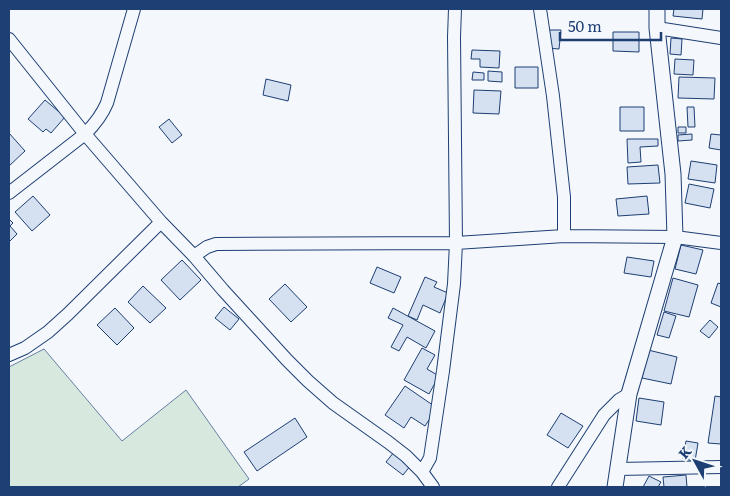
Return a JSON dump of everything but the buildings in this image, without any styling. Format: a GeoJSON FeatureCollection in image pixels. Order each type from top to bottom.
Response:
{"type":"FeatureCollection","features":[{"type":"Feature","properties":{"kind":"street"},"geometry":{"type":"LineString","coordinates":[[9,193],[86,134],[99,119],[107,103],[134,9]]}},
{"type":"Feature","properties":{"kind":"street"},"geometry":{"type":"LineString","coordinates":[[422,472],[430,458],[453,293],[456,242],[455,9]]}},
{"type":"Feature","properties":{"kind":"street"},"geometry":{"type":"LineString","coordinates":[[540,9],[554,96],[564,197],[564,236]]}},
{"type":"Feature","properties":{"kind":"street"},"geometry":{"type":"LineString","coordinates":[[615,487],[628,394],[676,237],[673,174],[658,28],[658,9]]}},
{"type":"Feature","properties":{"kind":"street"},"geometry":{"type":"LineString","coordinates":[[658,28],[721,38]]}},
{"type":"Feature","properties":{"kind":"street"},"geometry":{"type":"LineString","coordinates":[[9,39],[161,222],[287,360],[334,403],[400,451],[422,472],[433,487]]}},
{"type":"Feature","properties":{"kind":"street"},"geometry":{"type":"LineString","coordinates":[[9,354],[25,348],[48,332],[161,222]]}},
{"type":"Feature","properties":{"kind":"street"},"geometry":{"type":"LineString","coordinates":[[194,256],[207,247],[216,244],[456,242],[564,236],[676,237],[721,243]]}},
{"type":"Feature","properties":{"kind":"street"},"geometry":{"type":"LineString","coordinates":[[558,487],[604,415],[628,394]]}},
{"type":"Feature","properties":{"kind":"street"},"geometry":{"type":"LineString","coordinates":[[618,468],[721,467]]}},
{"type":"Feature","properties":{"kind":"shaded area"},"geometry":{"type":"Polygon","coordinates":[[[44,349],[122,441],[186,390],[249,479],[238,487],[9,487],[9,367],[44,349]]]}}]}
